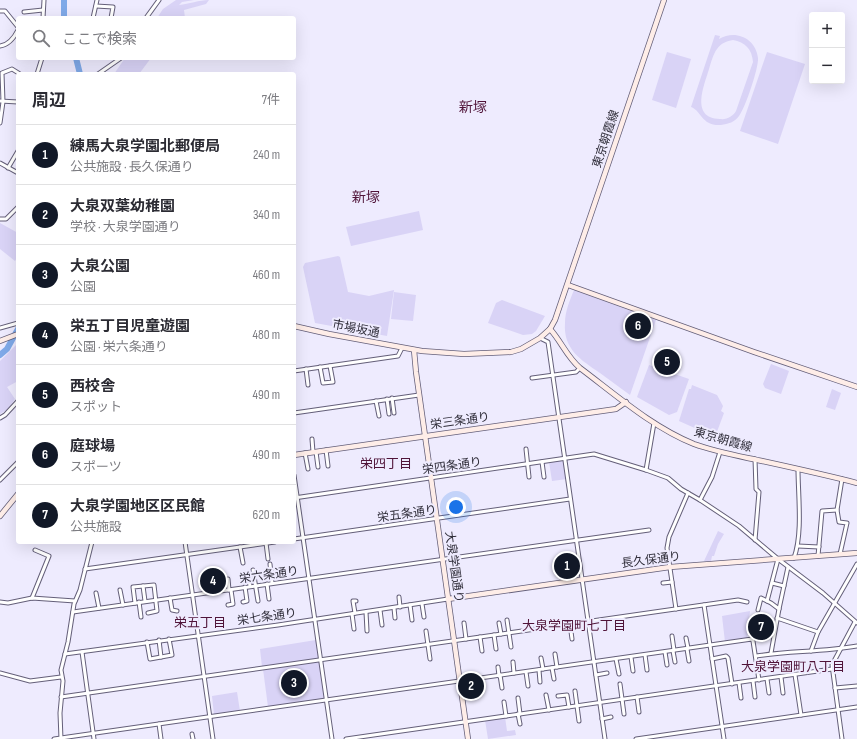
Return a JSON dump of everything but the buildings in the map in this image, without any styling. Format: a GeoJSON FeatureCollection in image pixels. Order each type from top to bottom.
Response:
{"type":"FeatureCollection","features":[{"type":"Feature","properties":{"kind":"street"},"geometry":{"type":"LineString","coordinates":[[43,16],[44,0]]}},
{"type":"Feature","properties":{"kind":"street"},"geometry":{"type":"LineString","coordinates":[[94,16],[97,0]]}},
{"type":"Feature","properties":{"kind":"street"},"geometry":{"type":"LineString","coordinates":[[147,16],[159,0]]}},
{"type":"Feature","properties":{"kind":"street","name":"東京朝霞線"},"geometry":{"type":"LineString","coordinates":[[414,350],[448,354],[511,352],[529,346],[550,329],[556,320],[664,0]]}},
{"type":"Feature","properties":{"kind":"street"},"geometry":{"type":"LineString","coordinates":[[96,6],[112,6],[111,16]]}},
{"type":"Feature","properties":{"kind":"street"},"geometry":{"type":"LineString","coordinates":[[24,12],[43,10]]}},
{"type":"Feature","properties":{"kind":"street"},"geometry":{"type":"LineString","coordinates":[[0,11],[5,11],[16,25]]}},
{"type":"Feature","properties":{"kind":"street"},"geometry":{"type":"LineString","coordinates":[[0,46],[5,46],[12,40],[16,33]]}},
{"type":"Feature","properties":{"kind":"street"},"geometry":{"type":"LineString","coordinates":[[38,72],[41,60]]}},
{"type":"Feature","properties":{"kind":"street"},"geometry":{"type":"LineString","coordinates":[[101,72],[118,60]]}},
{"type":"Feature","properties":{"kind":"street"},"geometry":{"type":"LineString","coordinates":[[0,123],[2,73],[12,69],[17,72]]}},
{"type":"Feature","properties":{"kind":"street"},"geometry":{"type":"LineString","coordinates":[[1,101],[16,102]]}},
{"type":"Feature","properties":{"kind":"street"},"geometry":{"type":"LineString","coordinates":[[8,168],[16,154]]}},
{"type":"Feature","properties":{"kind":"street"},"geometry":{"type":"LineString","coordinates":[[0,163],[16,172]]}},
{"type":"Feature","properties":{"kind":"street"},"geometry":{"type":"LineString","coordinates":[[0,219],[6,219],[16,209]]}},
{"type":"Feature","properties":{"kind":"street"},"geometry":{"type":"LineString","coordinates":[[568,285],[754,352],[857,387]]}},
{"type":"Feature","properties":{"kind":"street"},"geometry":{"type":"LineString","coordinates":[[0,328],[16,324]]}},
{"type":"Feature","properties":{"kind":"street","name":"市場坂通"},"geometry":{"type":"LineString","coordinates":[[296,326],[414,350]]}},
{"type":"Feature","properties":{"kind":"street","name":"東京朝霞線"},"geometry":{"type":"LineString","coordinates":[[550,329],[574,363],[654,423],[671,433],[695,444],[720,452],[798,468],[857,484]]}},
{"type":"Feature","properties":{"kind":"street"},"geometry":{"type":"LineString","coordinates":[[0,341],[16,335]]}},
{"type":"Feature","properties":{"kind":"street"},"geometry":{"type":"LineString","coordinates":[[540,338],[548,342],[605,739]]}},
{"type":"Feature","properties":{"kind":"street"},"geometry":{"type":"LineString","coordinates":[[296,371],[398,356],[402,348]]}},
{"type":"Feature","properties":{"kind":"street","name":"大泉学園通り"},"geometry":{"type":"LineString","coordinates":[[414,350],[419,395],[468,739]]}},
{"type":"Feature","properties":{"kind":"street"},"geometry":{"type":"LineString","coordinates":[[320,367],[323,383],[333,382],[330,366]]}},
{"type":"Feature","properties":{"kind":"street"},"geometry":{"type":"LineString","coordinates":[[532,378],[576,372],[580,368]]}},
{"type":"Feature","properties":{"kind":"street"},"geometry":{"type":"LineString","coordinates":[[306,369],[308,385]]}},
{"type":"Feature","properties":{"kind":"street"},"geometry":{"type":"LineString","coordinates":[[296,413],[419,395]]}},
{"type":"Feature","properties":{"kind":"street"},"geometry":{"type":"LineString","coordinates":[[392,398],[394,413]]}},
{"type":"Feature","properties":{"kind":"street"},"geometry":{"type":"LineString","coordinates":[[387,399],[389,414]]}},
{"type":"Feature","properties":{"kind":"street"},"geometry":{"type":"LineString","coordinates":[[376,401],[379,416]]}},
{"type":"Feature","properties":{"kind":"street","name":"栄三条通り"},"geometry":{"type":"LineString","coordinates":[[296,455],[616,409],[626,402]]}},
{"type":"Feature","properties":{"kind":"street"},"geometry":{"type":"LineString","coordinates":[[0,418],[5,415],[16,403]]}},
{"type":"Feature","properties":{"kind":"street"},"geometry":{"type":"LineString","coordinates":[[646,470],[654,423]]}},
{"type":"Feature","properties":{"kind":"street"},"geometry":{"type":"LineString","coordinates":[[312,439],[318,467]]}},
{"type":"Feature","properties":{"kind":"street"},"geometry":{"type":"LineString","coordinates":[[526,449],[530,477]]}},
{"type":"Feature","properties":{"kind":"street"},"geometry":{"type":"LineString","coordinates":[[326,450],[328,466]]}},
{"type":"Feature","properties":{"kind":"street"},"geometry":{"type":"LineString","coordinates":[[700,500],[712,477],[720,452]]}},
{"type":"Feature","properties":{"kind":"street"},"geometry":{"type":"LineString","coordinates":[[305,453],[308,468]]}},
{"type":"Feature","properties":{"kind":"street","name":"栄四条通り"},"geometry":{"type":"LineString","coordinates":[[296,497],[594,454],[668,478],[681,489],[729,519],[856,622]]}},
{"type":"Feature","properties":{"kind":"street"},"geometry":{"type":"LineString","coordinates":[[755,459],[756,489],[759,492],[755,540]]}},
{"type":"Feature","properties":{"kind":"street"},"geometry":{"type":"LineString","coordinates":[[542,462],[544,477]]}},
{"type":"Feature","properties":{"kind":"street"},"geometry":{"type":"LineString","coordinates":[[0,480],[16,464]]}},
{"type":"Feature","properties":{"kind":"street"},"geometry":{"type":"LineString","coordinates":[[794,558],[798,546],[798,468]]}},
{"type":"Feature","properties":{"kind":"street"},"geometry":{"type":"LineString","coordinates":[[840,554],[847,523],[839,522],[837,510],[842,479]]}},
{"type":"Feature","properties":{"kind":"street"},"geometry":{"type":"LineString","coordinates":[[676,609],[667,548],[669,537],[688,493]]}},
{"type":"Feature","properties":{"kind":"street"},"geometry":{"type":"LineString","coordinates":[[0,516],[16,496]]}},
{"type":"Feature","properties":{"kind":"street"},"geometry":{"type":"LineString","coordinates":[[296,497],[332,739]]}},
{"type":"Feature","properties":{"kind":"street","name":"栄五条通り"},"geometry":{"type":"LineString","coordinates":[[296,539],[570,499]]}},
{"type":"Feature","properties":{"kind":"street"},"geometry":{"type":"LineString","coordinates":[[818,556],[822,511],[837,510]]}},
{"type":"Feature","properties":{"kind":"street","name":"栄六条通り"},"geometry":{"type":"LineString","coordinates":[[73,612],[649,530]]}},
{"type":"Feature","properties":{"kind":"street"},"geometry":{"type":"LineString","coordinates":[[61,739],[61,697],[63,681],[61,677],[75,601],[80,590],[91,544]]}},
{"type":"Feature","properties":{"kind":"street"},"geometry":{"type":"LineString","coordinates":[[185,544],[213,739]]}},
{"type":"Feature","properties":{"kind":"street"},"geometry":{"type":"LineString","coordinates":[[85,569],[260,544]]}},
{"type":"Feature","properties":{"kind":"street"},"geometry":{"type":"LineString","coordinates":[[266,544],[268,559]]}},
{"type":"Feature","properties":{"kind":"street"},"geometry":{"type":"LineString","coordinates":[[798,546],[819,547]]}},
{"type":"Feature","properties":{"kind":"street"},"geometry":{"type":"LineString","coordinates":[[240,547],[242,562]]}},
{"type":"Feature","properties":{"kind":"street"},"geometry":{"type":"LineString","coordinates":[[32,598],[49,556],[35,550]]}},
{"type":"Feature","properties":{"kind":"street","name":"長久保通り"},"geometry":{"type":"LineString","coordinates":[[448,599],[670,566],[857,553]]}},
{"type":"Feature","properties":{"kind":"street"},"geometry":{"type":"LineString","coordinates":[[767,601],[778,559]]}},
{"type":"Feature","properties":{"kind":"street"},"geometry":{"type":"LineString","coordinates":[[270,564],[272,583]]}},
{"type":"Feature","properties":{"kind":"street"},"geometry":{"type":"LineString","coordinates":[[811,651],[818,632],[857,564]]}},
{"type":"Feature","properties":{"kind":"street"},"geometry":{"type":"LineString","coordinates":[[771,653],[788,567]]}},
{"type":"Feature","properties":{"kind":"street"},"geometry":{"type":"LineString","coordinates":[[253,570],[258,601]]}},
{"type":"Feature","properties":{"kind":"street"},"geometry":{"type":"LineString","coordinates":[[248,574],[250,586]]}},
{"type":"Feature","properties":{"kind":"street"},"geometry":{"type":"LineString","coordinates":[[228,579],[233,604],[228,605]]}},
{"type":"Feature","properties":{"kind":"street"},"geometry":{"type":"LineString","coordinates":[[663,583],[672,582]]}},
{"type":"Feature","properties":{"kind":"street"},"geometry":{"type":"LineString","coordinates":[[772,583],[784,586]]}},
{"type":"Feature","properties":{"kind":"street"},"geometry":{"type":"LineString","coordinates":[[267,584],[269,599]]}},
{"type":"Feature","properties":{"kind":"street"},"geometry":{"type":"LineString","coordinates":[[135,603],[133,587],[154,585],[157,611],[148,613]]}},
{"type":"Feature","properties":{"kind":"street"},"geometry":{"type":"LineString","coordinates":[[143,586],[145,602]]}},
{"type":"Feature","properties":{"kind":"street"},"geometry":{"type":"LineString","coordinates":[[243,602],[247,601],[245,587]]}},
{"type":"Feature","properties":{"kind":"street"},"geometry":{"type":"LineString","coordinates":[[120,590],[123,605]]}},
{"type":"Feature","properties":{"kind":"street"},"geometry":{"type":"LineString","coordinates":[[96,593],[99,608]]}},
{"type":"Feature","properties":{"kind":"street"},"geometry":{"type":"LineString","coordinates":[[399,597],[400,607]]}},
{"type":"Feature","properties":{"kind":"street"},"geometry":{"type":"LineString","coordinates":[[0,602],[8,603],[32,598],[75,601]]}},
{"type":"Feature","properties":{"kind":"street"},"geometry":{"type":"LineString","coordinates":[[170,598],[172,610],[176,611]]}},
{"type":"Feature","properties":{"kind":"street","name":"栄七条通り"},"geometry":{"type":"LineString","coordinates":[[65,654],[354,614],[448,599]]}},
{"type":"Feature","properties":{"kind":"street"},"geometry":{"type":"LineString","coordinates":[[758,610],[760,599],[767,601],[779,609]]}},
{"type":"Feature","properties":{"kind":"street"},"geometry":{"type":"LineString","coordinates":[[61,697],[738,600],[747,602]]}},
{"type":"Feature","properties":{"kind":"street"},"geometry":{"type":"LineString","coordinates":[[354,629],[353,601],[356,601]]}},
{"type":"Feature","properties":{"kind":"street"},"geometry":{"type":"LineString","coordinates":[[140,602],[141,617]]}},
{"type":"Feature","properties":{"kind":"street"},"geometry":{"type":"LineString","coordinates":[[422,604],[424,617]]}},
{"type":"Feature","properties":{"kind":"street"},"geometry":{"type":"LineString","coordinates":[[410,605],[412,620]]}},
{"type":"Feature","properties":{"kind":"street"},"geometry":{"type":"LineString","coordinates":[[704,605],[724,739]]}},
{"type":"Feature","properties":{"kind":"street"},"geometry":{"type":"LineString","coordinates":[[394,608],[396,618]]}},
{"type":"Feature","properties":{"kind":"street"},"geometry":{"type":"LineString","coordinates":[[380,610],[382,624]]}},
{"type":"Feature","properties":{"kind":"street"},"geometry":{"type":"LineString","coordinates":[[366,612],[367,631]]}},
{"type":"Feature","properties":{"kind":"street"},"geometry":{"type":"LineString","coordinates":[[777,618],[818,632]]}},
{"type":"Feature","properties":{"kind":"street"},"geometry":{"type":"LineString","coordinates":[[507,620],[510,647]]}},
{"type":"Feature","properties":{"kind":"street"},"geometry":{"type":"LineString","coordinates":[[842,739],[832,665],[856,622]]}},
{"type":"Feature","properties":{"kind":"street"},"geometry":{"type":"LineString","coordinates":[[464,623],[466,639]]}},
{"type":"Feature","properties":{"kind":"street"},"geometry":{"type":"LineString","coordinates":[[499,623],[500,634]]}},
{"type":"Feature","properties":{"kind":"street"},"geometry":{"type":"LineString","coordinates":[[570,624],[572,639]]}},
{"type":"Feature","properties":{"kind":"street"},"geometry":{"type":"LineString","coordinates":[[426,631],[430,659]]}},
{"type":"Feature","properties":{"kind":"street"},"geometry":{"type":"LineString","coordinates":[[494,635],[496,649]]}},
{"type":"Feature","properties":{"kind":"street"},"geometry":{"type":"LineString","coordinates":[[672,636],[675,662]]}},
{"type":"Feature","properties":{"kind":"street"},"geometry":{"type":"LineString","coordinates":[[480,637],[482,652]]}},
{"type":"Feature","properties":{"kind":"street"},"geometry":{"type":"LineString","coordinates":[[686,638],[689,660]]}},
{"type":"Feature","properties":{"kind":"street"},"geometry":{"type":"LineString","coordinates":[[148,642],[150,659],[172,655],[170,639]]}},
{"type":"Feature","properties":{"kind":"street"},"geometry":{"type":"LineString","coordinates":[[54,739],[752,639],[759,680]]}},
{"type":"Feature","properties":{"kind":"street"},"geometry":{"type":"LineString","coordinates":[[159,640],[161,657]]}},
{"type":"Feature","properties":{"kind":"street"},"geometry":{"type":"LineString","coordinates":[[756,656],[771,653],[840,649],[857,646]]}},
{"type":"Feature","properties":{"kind":"street"},"geometry":{"type":"LineString","coordinates":[[82,652],[94,739]]}},
{"type":"Feature","properties":{"kind":"street"},"geometry":{"type":"LineString","coordinates":[[665,652],[667,665]]}},
{"type":"Feature","properties":{"kind":"street"},"geometry":{"type":"LineString","coordinates":[[555,654],[557,667]]}},
{"type":"Feature","properties":{"kind":"street"},"geometry":{"type":"LineString","coordinates":[[645,655],[647,670]]}},
{"type":"Feature","properties":{"kind":"street"},"geometry":{"type":"LineString","coordinates":[[712,659],[726,656],[728,658],[732,684]]}},
{"type":"Feature","properties":{"kind":"street"},"geometry":{"type":"LineString","coordinates":[[631,657],[633,671]]}},
{"type":"Feature","properties":{"kind":"street"},"geometry":{"type":"LineString","coordinates":[[540,682],[541,658]]}},
{"type":"Feature","properties":{"kind":"street"},"geometry":{"type":"LineString","coordinates":[[616,659],[618,674]]}},
{"type":"Feature","properties":{"kind":"street"},"geometry":{"type":"LineString","coordinates":[[513,662],[514,673]]}},
{"type":"Feature","properties":{"kind":"street"},"geometry":{"type":"LineString","coordinates":[[498,667],[502,688]]}},
{"type":"Feature","properties":{"kind":"street"},"geometry":{"type":"LineString","coordinates":[[552,668],[554,678]]}},
{"type":"Feature","properties":{"kind":"street"},"geometry":{"type":"LineString","coordinates":[[346,739],[832,669]]}},
{"type":"Feature","properties":{"kind":"street"},"geometry":{"type":"LineString","coordinates":[[526,672],[528,686]]}},
{"type":"Feature","properties":{"kind":"street"},"geometry":{"type":"LineString","coordinates":[[0,673],[25,680],[41,680],[61,677]]}},
{"type":"Feature","properties":{"kind":"street"},"geometry":{"type":"LineString","coordinates":[[596,675],[607,674]]}},
{"type":"Feature","properties":{"kind":"street"},"geometry":{"type":"LineString","coordinates":[[796,674],[801,715]]}},
{"type":"Feature","properties":{"kind":"street"},"geometry":{"type":"LineString","coordinates":[[781,677],[783,693]]}},
{"type":"Feature","properties":{"kind":"street"},"geometry":{"type":"LineString","coordinates":[[767,679],[769,693]]}},
{"type":"Feature","properties":{"kind":"street"},"geometry":{"type":"LineString","coordinates":[[753,681],[755,697]]}},
{"type":"Feature","properties":{"kind":"street"},"geometry":{"type":"LineString","coordinates":[[739,683],[740,698]]}},
{"type":"Feature","properties":{"kind":"street"},"geometry":{"type":"LineString","coordinates":[[620,684],[624,714]]}},
{"type":"Feature","properties":{"kind":"street"},"geometry":{"type":"LineString","coordinates":[[835,688],[857,686]]}},
{"type":"Feature","properties":{"kind":"street"},"geometry":{"type":"LineString","coordinates":[[575,691],[579,721]]}},
{"type":"Feature","properties":{"kind":"street"},"geometry":{"type":"LineString","coordinates":[[546,695],[549,710]]}},
{"type":"Feature","properties":{"kind":"street"},"geometry":{"type":"LineString","coordinates":[[558,696],[567,695],[569,707]]}},
{"type":"Feature","properties":{"kind":"street"},"geometry":{"type":"LineString","coordinates":[[636,697],[639,712]]}},
{"type":"Feature","properties":{"kind":"street"},"geometry":{"type":"LineString","coordinates":[[518,698],[520,724]]}},
{"type":"Feature","properties":{"kind":"street"},"geometry":{"type":"LineString","coordinates":[[504,702],[506,716]]}},
{"type":"Feature","properties":{"kind":"street"},"geometry":{"type":"LineString","coordinates":[[636,739],[857,707]]}},
{"type":"Feature","properties":{"kind":"street"},"geometry":{"type":"LineString","coordinates":[[602,719],[611,717]]}},
{"type":"Feature","properties":{"kind":"street"},"geometry":{"type":"LineString","coordinates":[[159,724],[161,739]]}},
{"type":"Feature","properties":{"kind":"street"},"geometry":{"type":"LineString","coordinates":[[192,734],[193,739]]}},
{"type":"Feature","properties":{"kind":"shaded area"},"geometry":{"type":"Polygon","coordinates":[[[176,0],[194,0],[182,2],[179,5],[209,0],[206,4],[184,10],[185,16],[158,16],[163,9],[176,0]]]}},
{"type":"Feature","properties":{"kind":"shaded area"},"geometry":{"type":"Polygon","coordinates":[[[715,35],[720,36],[719,39],[732,35],[749,41],[756,51],[758,63],[748,97],[742,112],[737,118],[729,123],[714,125],[706,121],[695,109],[691,107],[715,35]],[[733,40],[722,44],[716,51],[704,84],[701,100],[702,107],[705,113],[711,117],[725,119],[736,111],[753,62],[751,53],[747,47],[741,42],[733,40]]]}},
{"type":"Feature","properties":{"kind":"shaded area"},"geometry":{"type":"Polygon","coordinates":[[[667,52],[691,59],[676,108],[652,100],[667,52]]]}},
{"type":"Feature","properties":{"kind":"shaded area"},"geometry":{"type":"Polygon","coordinates":[[[767,52],[805,64],[778,144],[740,131],[767,52]]]}},
{"type":"Feature","properties":{"kind":"shaded area"},"geometry":{"type":"Polygon","coordinates":[[[124,60],[150,60],[140,72],[115,72],[124,60]]]}},
{"type":"Feature","properties":{"kind":"shaded area"},"geometry":{"type":"Polygon","coordinates":[[[419,211],[423,230],[351,246],[346,227],[419,211]]]}},
{"type":"Feature","properties":{"kind":"shaded area"},"geometry":{"type":"Polygon","coordinates":[[[0,223],[16,232],[15,261],[0,249],[0,223]]]}},
{"type":"Feature","properties":{"kind":"shaded area"},"geometry":{"type":"Polygon","coordinates":[[[338,256],[340,257],[348,292],[369,296],[394,290],[387,336],[315,323],[303,267],[305,263],[338,256]]]}},
{"type":"Feature","properties":{"kind":"shaded area"},"geometry":{"type":"Polygon","coordinates":[[[574,290],[656,320],[630,395],[586,363],[570,347],[565,332],[565,319],[574,290]]]}},
{"type":"Feature","properties":{"kind":"shaded area"},"geometry":{"type":"Polygon","coordinates":[[[394,292],[416,295],[413,321],[391,319],[394,292]]]}},
{"type":"Feature","properties":{"kind":"shaded area"},"geometry":{"type":"Polygon","coordinates":[[[502,300],[545,316],[536,331],[532,334],[523,335],[488,323],[496,303],[502,300]]]}},
{"type":"Feature","properties":{"kind":"shaded area"},"geometry":{"type":"Polygon","coordinates":[[[16,345],[16,382],[7,387],[15,399],[8,409],[0,414],[0,361],[16,345]]]}},
{"type":"Feature","properties":{"kind":"shaded area"},"geometry":{"type":"Polygon","coordinates":[[[771,364],[789,371],[781,394],[765,388],[763,384],[771,364]]]}},
{"type":"Feature","properties":{"kind":"shaded area"},"geometry":{"type":"Polygon","coordinates":[[[649,365],[689,379],[677,412],[669,415],[637,397],[649,365]]]}},
{"type":"Feature","properties":{"kind":"shaded area"},"geometry":{"type":"Polygon","coordinates":[[[692,385],[717,395],[723,406],[721,411],[724,413],[715,437],[679,421],[689,389],[691,389],[692,385]]]}},
{"type":"Feature","properties":{"kind":"shaded area"},"geometry":{"type":"Polygon","coordinates":[[[832,389],[841,393],[835,410],[826,407],[832,389]]]}},
{"type":"Feature","properties":{"kind":"shaded area"},"geometry":{"type":"Polygon","coordinates":[[[563,460],[567,479],[552,481],[549,462],[563,460]]]}},
{"type":"Feature","properties":{"kind":"shaded area"},"geometry":{"type":"Polygon","coordinates":[[[718,531],[724,534],[718,544],[714,556],[712,556],[711,561],[704,561],[718,531]]]}},
{"type":"Feature","properties":{"kind":"shaded area"},"geometry":{"type":"Polygon","coordinates":[[[219,571],[222,589],[208,591],[205,573],[219,571]]]}},
{"type":"Feature","properties":{"kind":"shaded area"},"geometry":{"type":"Polygon","coordinates":[[[750,611],[747,639],[725,642],[722,616],[750,611]]]}},
{"type":"Feature","properties":{"kind":"shaded area"},"geometry":{"type":"Polygon","coordinates":[[[316,640],[319,659],[262,667],[260,649],[316,640]]]}},
{"type":"Feature","properties":{"kind":"shaded area"},"geometry":{"type":"Polygon","coordinates":[[[318,661],[320,663],[323,699],[268,707],[263,669],[318,661]]]}},
{"type":"Feature","properties":{"kind":"shaded area"},"geometry":{"type":"Polygon","coordinates":[[[237,692],[240,711],[214,715],[212,696],[237,692]]]}},
{"type":"Feature","properties":{"kind":"shaded area"},"geometry":{"type":"Polygon","coordinates":[[[505,717],[507,731],[515,730],[516,735],[488,739],[485,720],[505,717]]]}},
{"type":"Feature","properties":{"kind":"waterway"},"geometry":{"type":"LineString","coordinates":[[64,0],[64,16]]}},
{"type":"Feature","properties":{"kind":"waterway"},"geometry":{"type":"LineString","coordinates":[[76,60],[80,72]]}},
{"type":"Feature","properties":{"kind":"waterway"},"geometry":{"type":"LineString","coordinates":[[0,355],[7,349],[16,333]]}},
{"type":"Feature","properties":{"kind":"place","name":"庭球場"},"geometry":{"type":"Point","coordinates":[638,326]}},
{"type":"Feature","properties":{"kind":"place","name":"西校舎"},"geometry":{"type":"Point","coordinates":[667,362]}},
{"type":"Feature","properties":{"kind":"place","name":"練馬大泉学園北郵便局"},"geometry":{"type":"Point","coordinates":[567,566]}},
{"type":"Feature","properties":{"kind":"place","name":"栄五丁目児童遊園"},"geometry":{"type":"Point","coordinates":[213,581]}},
{"type":"Feature","properties":{"kind":"place","name":"大泉学園地区区民館"},"geometry":{"type":"Point","coordinates":[761,627]}},
{"type":"Feature","properties":{"kind":"place","name":"大泉公園"},"geometry":{"type":"Point","coordinates":[294,683]}},
{"type":"Feature","properties":{"kind":"place","name":"大泉双葉幼稚園"},"geometry":{"type":"Point","coordinates":[471,686]}},
{"type":"Feature","properties":{"kind":"district","name":"新塚"},"geometry":{"type":"Point","coordinates":[473,107]}},
{"type":"Feature","properties":{"kind":"district","name":"新塚"},"geometry":{"type":"Point","coordinates":[366,197]}},
{"type":"Feature","properties":{"kind":"district","name":"栄四丁目"},"geometry":{"type":"Point","coordinates":[386,464]}},
{"type":"Feature","properties":{"kind":"district","name":"栄五丁目"},"geometry":{"type":"Point","coordinates":[200,623]}},
{"type":"Feature","properties":{"kind":"district","name":"大泉学園町七丁目"},"geometry":{"type":"Point","coordinates":[574,626]}},
{"type":"Feature","properties":{"kind":"district","name":"大泉学園町八丁目"},"geometry":{"type":"Point","coordinates":[793,667]}}]}
